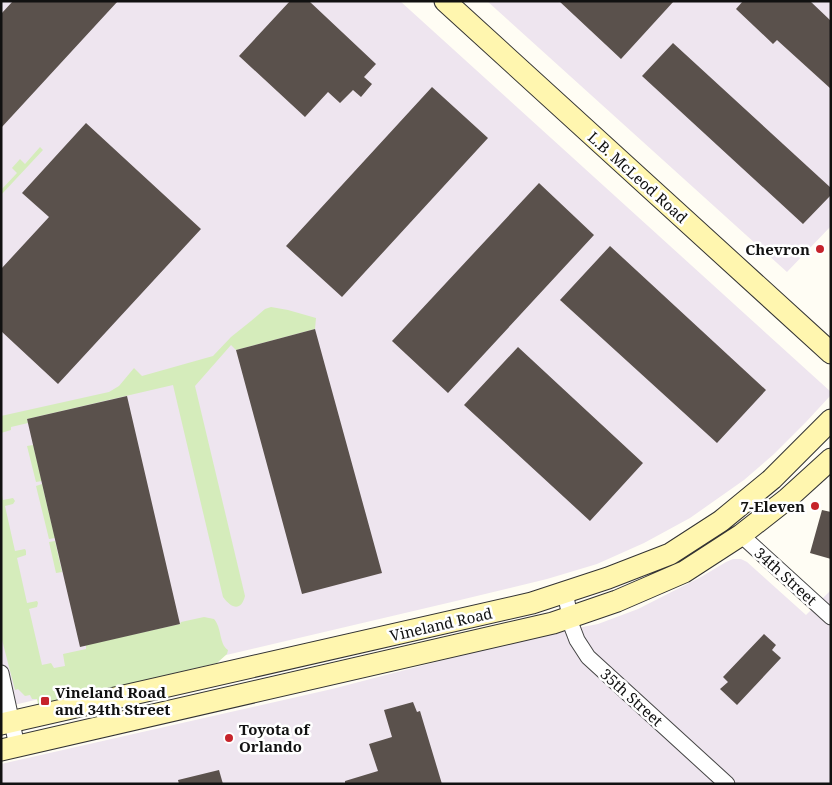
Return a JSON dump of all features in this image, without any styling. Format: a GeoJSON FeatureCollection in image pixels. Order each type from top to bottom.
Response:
{"type":"FeatureCollection","features":[{"type":"Feature","properties":{"kind":"street","name":"L.B. McLeod Road"},"geometry":{"type":"LineString","coordinates":[[445,1],[831,352]]}},
{"type":"Feature","properties":{"kind":"street","name":"Vineland Road"},"geometry":{"type":"LineString","coordinates":[[7,722],[532,603],[608,578],[670,554],[721,521],[772,479],[831,420]]}},
{"type":"Feature","properties":{"kind":"street","name":"Vineland Road"},"geometry":{"type":"LineString","coordinates":[[9,748],[530,628],[617,601],[684,572],[741,535],[787,500],[831,459]]}},
{"type":"Feature","properties":{"kind":"street","name":"34th Street"},"geometry":{"type":"LineString","coordinates":[[741,535],[831,617]]}},
{"type":"Feature","properties":{"kind":"street","name":"35th Street"},"geometry":{"type":"LineString","coordinates":[[565,592],[577,640],[588,657],[727,784]]}},
{"type":"Feature","properties":{"kind":"street"},"geometry":{"type":"LineString","coordinates":[[1,673],[9,748]]}},
{"type":"Feature","properties":{"kind":"shaded area"},"geometry":{"type":"Polygon","coordinates":[[[1,1],[400,1],[831,392],[831,395],[774,454],[744,480],[690,518],[644,543],[597,564],[547,579],[456,601],[1,708],[1,1]]]}},
{"type":"Feature","properties":{"kind":"shaded area"},"geometry":{"type":"Polygon","coordinates":[[[487,1],[831,1],[831,226],[787,272],[487,1]]]}},
{"type":"Feature","properties":{"kind":"shaded area"},"geometry":{"type":"Polygon","coordinates":[[[733,559],[741,559],[747,562],[806,615],[831,590],[831,784],[1,784],[1,764],[332,689],[540,635],[598,624],[638,609],[733,559]]]}},
{"type":"Feature","properties":{"kind":"green space"},"geometry":{"type":"Polygon","coordinates":[[[40,147],[43,150],[1,195],[1,190],[17,173],[12,168],[20,159],[25,164],[40,147]]]}},
{"type":"Feature","properties":{"kind":"green space"},"geometry":{"type":"Polygon","coordinates":[[[271,307],[316,318],[315,329],[236,350],[231,345],[195,386],[245,596],[241,604],[236,607],[229,604],[223,597],[173,385],[27,419],[28,423],[11,427],[11,430],[1,433],[1,416],[109,392],[119,386],[134,368],[142,376],[213,356],[231,337],[265,309],[271,307]]]}},
{"type":"Feature","properties":{"kind":"green space"},"geometry":{"type":"Polygon","coordinates":[[[33,445],[42,481],[36,482],[27,446],[33,445]]]}},
{"type":"Feature","properties":{"kind":"green space"},"geometry":{"type":"Polygon","coordinates":[[[42,484],[55,538],[49,539],[36,486],[42,484]]]}},
{"type":"Feature","properties":{"kind":"green space"},"geometry":{"type":"Polygon","coordinates":[[[1,491],[3,500],[13,498],[15,501],[13,504],[5,506],[15,551],[25,549],[26,551],[26,555],[17,558],[27,603],[37,601],[38,603],[37,607],[29,609],[42,665],[51,663],[54,668],[65,666],[63,654],[86,649],[86,645],[204,617],[214,619],[217,623],[223,644],[228,650],[227,654],[217,663],[44,704],[38,704],[37,699],[32,699],[30,695],[25,696],[18,689],[15,690],[1,636],[1,491]]]}},
{"type":"Feature","properties":{"kind":"green space"},"geometry":{"type":"Polygon","coordinates":[[[55,541],[62,572],[56,573],[49,542],[55,541]]]}},
{"type":"Feature","properties":{"kind":"building"},"geometry":{"type":"Polygon","coordinates":[[[13,1],[118,1],[1,128],[1,14],[13,1]]]}},
{"type":"Feature","properties":{"kind":"building"},"geometry":{"type":"Polygon","coordinates":[[[290,1],[309,1],[376,64],[364,77],[372,84],[361,97],[353,90],[340,103],[328,92],[305,117],[239,56],[290,1]]]}},
{"type":"Feature","properties":{"kind":"building"},"geometry":{"type":"Polygon","coordinates":[[[559,1],[674,1],[621,59],[559,1]]]}},
{"type":"Feature","properties":{"kind":"building"},"geometry":{"type":"Polygon","coordinates":[[[743,1],[810,1],[831,21],[831,89],[777,40],[773,44],[736,9],[743,1]]]}},
{"type":"Feature","properties":{"kind":"building"},"geometry":{"type":"Polygon","coordinates":[[[673,43],[831,188],[831,195],[803,224],[642,76],[673,43]]]}},
{"type":"Feature","properties":{"kind":"building"},"geometry":{"type":"Polygon","coordinates":[[[432,87],[488,138],[342,297],[286,246],[432,87]]]}},
{"type":"Feature","properties":{"kind":"building"},"geometry":{"type":"Polygon","coordinates":[[[86,123],[201,229],[58,384],[1,331],[1,269],[49,217],[22,193],[86,123]]]}},
{"type":"Feature","properties":{"kind":"building"},"geometry":{"type":"Polygon","coordinates":[[[539,183],[594,235],[448,393],[392,341],[539,183]]]}},
{"type":"Feature","properties":{"kind":"building"},"geometry":{"type":"Polygon","coordinates":[[[610,246],[766,390],[717,443],[560,300],[610,246]]]}},
{"type":"Feature","properties":{"kind":"building"},"geometry":{"type":"Polygon","coordinates":[[[315,329],[382,573],[302,594],[236,350],[315,329]]]}},
{"type":"Feature","properties":{"kind":"building"},"geometry":{"type":"Polygon","coordinates":[[[518,347],[643,463],[590,521],[464,405],[518,347]]]}},
{"type":"Feature","properties":{"kind":"building"},"geometry":{"type":"Polygon","coordinates":[[[127,396],[180,624],[80,647],[27,419],[127,396]]]}},
{"type":"Feature","properties":{"kind":"building"},"geometry":{"type":"Polygon","coordinates":[[[822,510],[831,512],[831,559],[810,553],[822,510]]]}},
{"type":"Feature","properties":{"kind":"building"},"geometry":{"type":"Polygon","coordinates":[[[764,634],[776,645],[772,650],[781,658],[737,705],[720,689],[728,682],[723,677],[764,634]]]}},
{"type":"Feature","properties":{"kind":"building"},"geometry":{"type":"Polygon","coordinates":[[[413,702],[417,712],[420,711],[442,784],[345,784],[345,781],[378,771],[369,744],[392,737],[384,710],[413,702]]]}},
{"type":"Feature","properties":{"kind":"building"},"geometry":{"type":"Polygon","coordinates":[[[219,770],[223,784],[179,784],[178,780],[219,770]]]}},
{"type":"Feature","properties":{"kind":"place","name":"Chevron"},"geometry":{"type":"Point","coordinates":[820,249]}},
{"type":"Feature","properties":{"kind":"place","name":"7-Eleven"},"geometry":{"type":"Point","coordinates":[815,506]}},
{"type":"Feature","properties":{"kind":"place","name":"Vineland Road and 34th Street"},"geometry":{"type":"Point","coordinates":[45,701]}},
{"type":"Feature","properties":{"kind":"place","name":"Toyota of Orlando"},"geometry":{"type":"Point","coordinates":[229,738]}}]}
